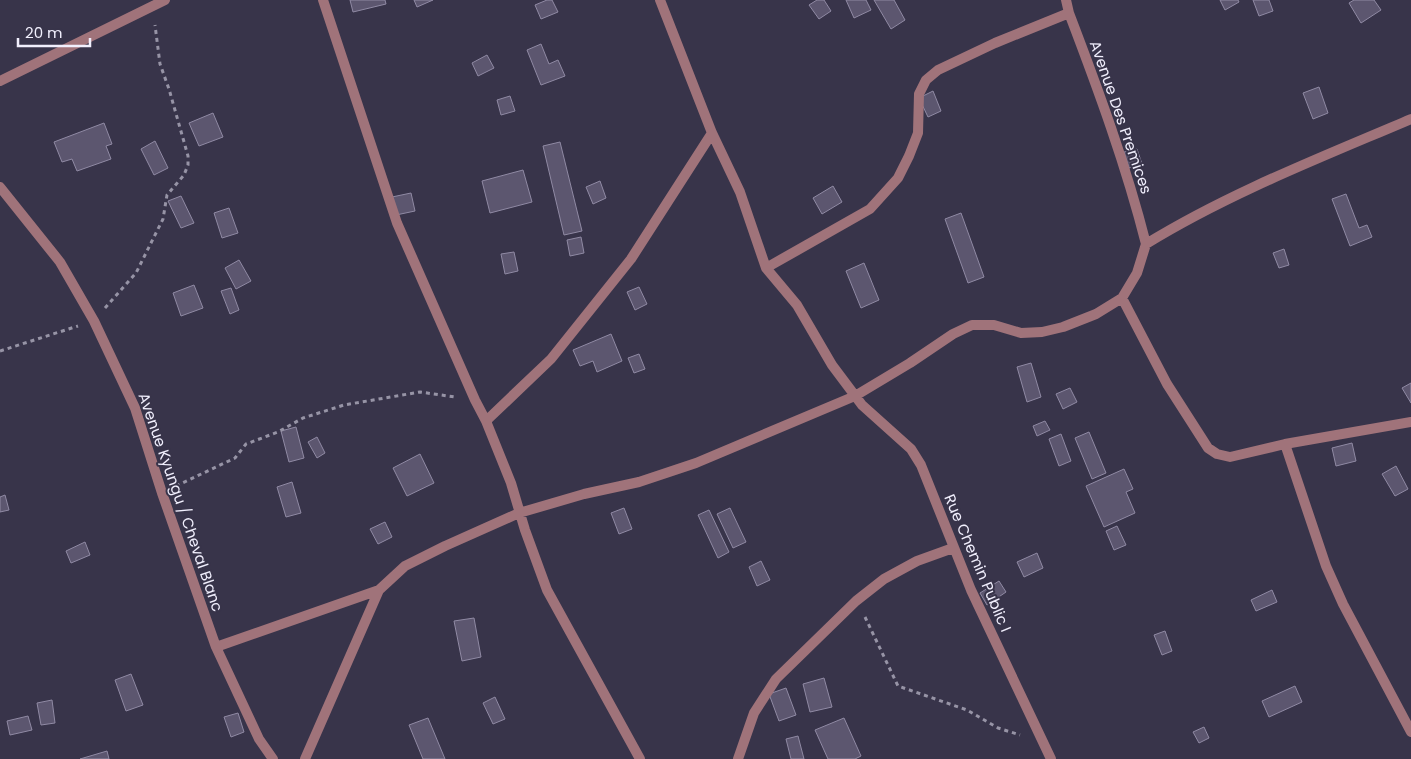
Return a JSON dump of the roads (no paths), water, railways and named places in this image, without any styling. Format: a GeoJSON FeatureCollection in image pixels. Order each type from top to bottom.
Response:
{"type":"FeatureCollection","features":[{"type":"Feature","properties":{"kind":"street"},"geometry":{"type":"LineString","coordinates":[[0,81],[165,0]]}},
{"type":"Feature","properties":{"kind":"street"},"geometry":{"type":"LineString","coordinates":[[323,0],[397,223],[486,421],[510,483],[547,590],[569,627],[625,735],[640,759]]}},
{"type":"Feature","properties":{"kind":"street"},"geometry":{"type":"LineString","coordinates":[[660,0],[712,133],[740,192],[766,268],[870,208],[898,178],[918,133],[919,94],[926,80],[938,70],[995,43],[1069,13]]}},
{"type":"Feature","properties":{"kind":"street","name":"Avenue Des Premices"},"geometry":{"type":"LineString","coordinates":[[1066,0],[1069,13],[1104,107],[1135,202],[1146,244]]}},
{"type":"Feature","properties":{"kind":"street"},"geometry":{"type":"LineString","coordinates":[[216,647],[379,590],[405,566],[519,513],[584,494],[639,482],[696,464],[855,396],[952,334],[972,325],[994,325],[1021,332],[1042,332],[1062,327],[1096,314],[1122,298],[1137,273],[1146,244],[1182,222],[1245,192],[1411,119]]}},
{"type":"Feature","properties":{"kind":"street"},"geometry":{"type":"LineString","coordinates":[[486,421],[551,359],[631,259],[712,133]]}},
{"type":"Feature","properties":{"kind":"street","name":"Avenue Kyungu / Cheval Blanc"},"geometry":{"type":"LineString","coordinates":[[0,187],[60,262],[94,321],[136,408],[162,493],[216,647],[259,738],[273,759]]}},
{"type":"Feature","properties":{"kind":"street","name":"Rue Chemin Public I"},"geometry":{"type":"LineString","coordinates":[[766,268],[797,305],[832,365],[855,396],[868,411],[911,449],[921,465],[953,548],[994,642],[1051,759]]}},
{"type":"Feature","properties":{"kind":"street"},"geometry":{"type":"LineString","coordinates":[[1122,298],[1167,384],[1208,448],[1217,454],[1230,456],[1284,444],[1411,422]]}},
{"type":"Feature","properties":{"kind":"street"},"geometry":{"type":"LineString","coordinates":[[1284,444],[1299,490],[1343,604],[1411,732]]}},
{"type":"Feature","properties":{"kind":"street"},"geometry":{"type":"LineString","coordinates":[[738,759],[754,713],[776,679],[856,601],[884,579],[917,560],[953,548]]}},
{"type":"Feature","properties":{"kind":"street"},"geometry":{"type":"LineString","coordinates":[[305,759],[379,590]]}}]}
